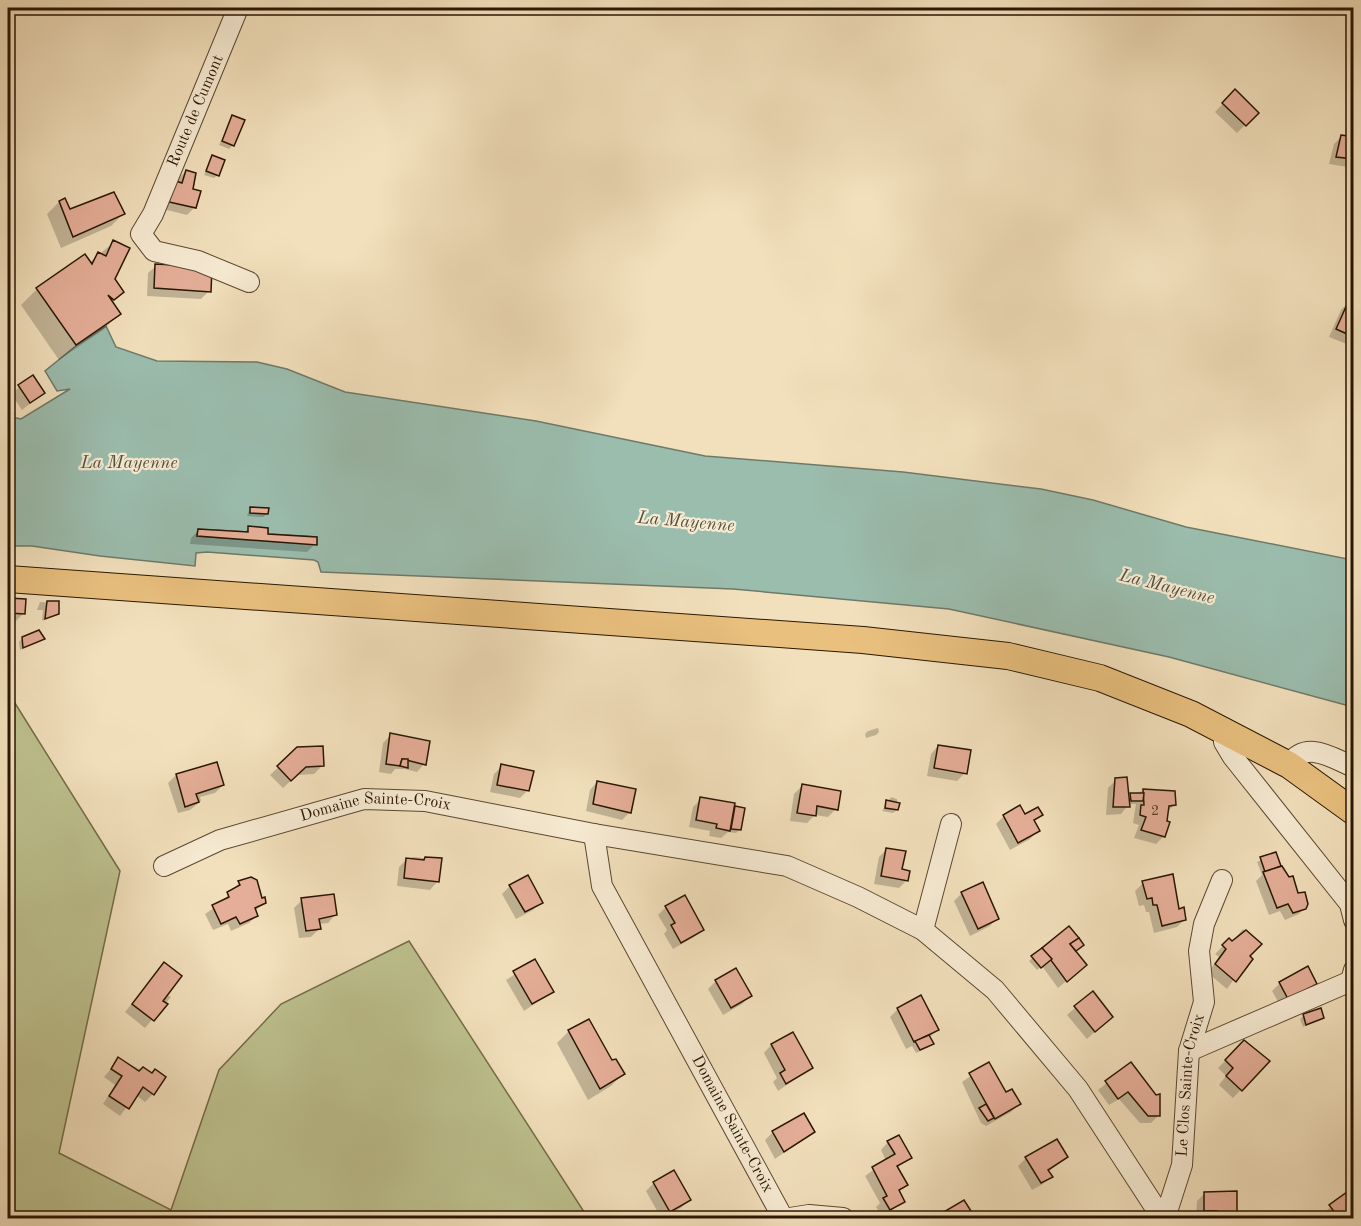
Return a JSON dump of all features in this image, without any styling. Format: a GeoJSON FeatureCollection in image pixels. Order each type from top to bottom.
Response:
{"type":"FeatureCollection","features":[{"type":"Feature","properties":{"kind":"main road"},"geometry":{"type":"LineString","coordinates":[[8,579],[863,640],[1008,656],[1100,678],[1223,728],[1289,765],[1353,812]]}},
{"type":"Feature","properties":{"kind":"street","name":"Route de Cumont"},"geometry":{"type":"LineString","coordinates":[[238,8],[153,214],[141,234],[154,251],[198,261],[249,282]]}},
{"type":"Feature","properties":{"kind":"street"},"geometry":{"type":"LineString","coordinates":[[1223,728],[1224,742],[1233,757],[1350,904],[1353,920]]}},
{"type":"Feature","properties":{"kind":"street"},"geometry":{"type":"LineString","coordinates":[[1289,765],[1300,752],[1309,750],[1353,767]]}},
{"type":"Feature","properties":{"kind":"street","name":"Domaine Sainte-Croix"},"geometry":{"type":"LineString","coordinates":[[164,866],[220,840],[364,799],[425,801],[594,834],[787,866],[858,897],[923,930],[995,990],[1078,1089],[1164,1218]]}},
{"type":"Feature","properties":{"kind":"street"},"geometry":{"type":"LineString","coordinates":[[923,930],[951,824]]}},
{"type":"Feature","properties":{"kind":"street","name":"Domaine Sainte-Croix"},"geometry":{"type":"LineString","coordinates":[[594,834],[602,886],[783,1218]]}},
{"type":"Feature","properties":{"kind":"street","name":"Le Clos Sainte-Croix"},"geometry":{"type":"LineString","coordinates":[[1164,1218],[1182,1165],[1189,1051],[1203,1002],[1199,951],[1204,924],[1222,880]]}},
{"type":"Feature","properties":{"kind":"street"},"geometry":{"type":"LineString","coordinates":[[1189,1051],[1351,981],[1353,970]]}},
{"type":"Feature","properties":{"kind":"street"},"geometry":{"type":"LineString","coordinates":[[790,1218],[809,1215],[843,1218]]}},
{"type":"Feature","properties":{"kind":"green space"},"geometry":{"type":"Polygon","coordinates":[[[8,692],[120,871],[59,1153],[171,1210],[219,1070],[281,1004],[409,941],[588,1218],[8,1218],[8,692]]]}},
{"type":"Feature","properties":{"kind":"water","name":"La Mayenne"},"geometry":{"type":"Polygon","coordinates":[[[106,326],[116,347],[157,361],[257,362],[287,369],[345,392],[536,421],[705,456],[903,472],[1041,489],[1093,500],[1186,527],[1353,560],[1353,707],[1169,657],[949,609],[733,589],[321,572],[318,562],[314,560],[207,552],[196,553],[195,566],[32,546],[8,546],[8,401],[15,414],[12,417],[21,419],[70,389],[57,391],[45,371],[77,345],[106,326]],[[249,527],[248,532],[198,529],[197,536],[317,544],[317,537],[268,534],[268,528],[249,527]]]}},
{"type":"Feature","properties":{"kind":"building"},"geometry":{"type":"Polygon","coordinates":[[[1235,89],[1259,113],[1246,126],[1222,103],[1235,89]]]}},
{"type":"Feature","properties":{"kind":"building"},"geometry":{"type":"Polygon","coordinates":[[[232,115],[245,120],[234,146],[222,141],[232,115]]]}},
{"type":"Feature","properties":{"kind":"building"},"geometry":{"type":"Polygon","coordinates":[[[1341,135],[1354,137],[1354,159],[1336,157],[1341,135]]]}},
{"type":"Feature","properties":{"kind":"building"},"geometry":{"type":"Polygon","coordinates":[[[212,155],[225,160],[219,176],[206,171],[212,155]]]}},
{"type":"Feature","properties":{"kind":"building"},"geometry":{"type":"Polygon","coordinates":[[[186,170],[196,173],[193,189],[201,191],[196,208],[169,202],[176,181],[182,183],[186,170]]]}},
{"type":"Feature","properties":{"kind":"building"},"geometry":{"type":"Polygon","coordinates":[[[114,192],[125,214],[73,237],[59,201],[65,198],[70,209],[114,192]]]}},
{"type":"Feature","properties":{"kind":"building"},"geometry":{"type":"Polygon","coordinates":[[[113,240],[130,248],[115,279],[124,292],[114,300],[108,295],[121,314],[76,345],[36,288],[85,254],[92,264],[98,252],[106,256],[113,240]]]}},
{"type":"Feature","properties":{"kind":"building"},"geometry":{"type":"Polygon","coordinates":[[[155,264],[212,267],[211,292],[154,288],[155,264]]]}},
{"type":"Feature","properties":{"kind":"building"},"geometry":{"type":"Polygon","coordinates":[[[1349,300],[1354,302],[1354,337],[1336,329],[1349,300]]]}},
{"type":"Feature","properties":{"kind":"building"},"geometry":{"type":"Polygon","coordinates":[[[33,375],[45,393],[30,403],[18,385],[33,375]]]}},
{"type":"Feature","properties":{"kind":"building"},"geometry":{"type":"Polygon","coordinates":[[[250,507],[269,508],[268,514],[250,513],[250,507]]]}},
{"type":"Feature","properties":{"kind":"building"},"geometry":{"type":"Polygon","coordinates":[[[248,526],[268,528],[268,534],[317,537],[317,545],[197,536],[198,529],[248,532],[248,526]]]}},
{"type":"Feature","properties":{"kind":"building"},"geometry":{"type":"Polygon","coordinates":[[[8,598],[26,599],[25,614],[8,613],[8,598]]]}},
{"type":"Feature","properties":{"kind":"building"},"geometry":{"type":"Polygon","coordinates":[[[47,601],[59,601],[59,614],[45,619],[47,601]]]}},
{"type":"Feature","properties":{"kind":"building"},"geometry":{"type":"Polygon","coordinates":[[[39,630],[45,639],[23,648],[22,637],[39,630]]]}},
{"type":"Feature","properties":{"kind":"building"},"geometry":{"type":"Polygon","coordinates":[[[390,733],[430,741],[426,765],[402,759],[400,766],[386,764],[390,733]]]}},
{"type":"Feature","properties":{"kind":"building"},"geometry":{"type":"Polygon","coordinates":[[[938,745],[971,750],[967,774],[934,768],[938,745]]]}},
{"type":"Feature","properties":{"kind":"building"},"geometry":{"type":"Polygon","coordinates":[[[323,746],[324,766],[306,767],[291,781],[277,766],[297,747],[323,746]]]}},
{"type":"Feature","properties":{"kind":"building"},"geometry":{"type":"Polygon","coordinates":[[[402,759],[408,759],[408,768],[400,766],[402,759]]]}},
{"type":"Feature","properties":{"kind":"building"},"geometry":{"type":"Polygon","coordinates":[[[217,762],[224,785],[196,794],[199,802],[185,807],[176,774],[217,762]]]}},
{"type":"Feature","properties":{"kind":"building"},"geometry":{"type":"Polygon","coordinates":[[[501,764],[534,771],[529,791],[497,785],[501,764]]]}},
{"type":"Feature","properties":{"kind":"building"},"geometry":{"type":"Polygon","coordinates":[[[1127,777],[1130,807],[1113,807],[1115,778],[1127,777]]]}},
{"type":"Feature","properties":{"kind":"building"},"geometry":{"type":"Polygon","coordinates":[[[597,781],[636,789],[631,813],[593,804],[597,781]]]}},
{"type":"Feature","properties":{"kind":"building"},"geometry":{"type":"Polygon","coordinates":[[[802,784],[841,791],[838,810],[817,806],[816,816],[797,813],[802,784]]]}},
{"type":"Feature","properties":{"kind":"building"},"geometry":{"type":"Polygon","coordinates":[[[1143,789],[1175,791],[1176,805],[1169,806],[1167,821],[1170,822],[1165,837],[1141,830],[1146,817],[1140,815],[1141,805],[1144,805],[1143,789]]]}},
{"type":"Feature","properties":{"kind":"building"},"geometry":{"type":"Polygon","coordinates":[[[1130,793],[1144,793],[1143,801],[1131,801],[1130,793]]]}},
{"type":"Feature","properties":{"kind":"building"},"geometry":{"type":"Polygon","coordinates":[[[700,797],[735,803],[730,831],[716,828],[717,824],[696,820],[700,797]]]}},
{"type":"Feature","properties":{"kind":"building"},"geometry":{"type":"Polygon","coordinates":[[[886,800],[900,803],[898,810],[885,808],[886,800]]]}},
{"type":"Feature","properties":{"kind":"building"},"geometry":{"type":"Polygon","coordinates":[[[1020,805],[1025,814],[1038,807],[1043,815],[1034,820],[1040,831],[1018,843],[1003,815],[1020,805]]]}},
{"type":"Feature","properties":{"kind":"building"},"geometry":{"type":"Polygon","coordinates":[[[735,806],[745,808],[741,830],[731,829],[735,806]]]}},
{"type":"Feature","properties":{"kind":"building"},"geometry":{"type":"Polygon","coordinates":[[[886,848],[906,851],[902,869],[910,871],[908,881],[881,876],[886,848]]]}},
{"type":"Feature","properties":{"kind":"building"},"geometry":{"type":"Polygon","coordinates":[[[1276,852],[1281,866],[1265,872],[1260,857],[1276,852]]]}},
{"type":"Feature","properties":{"kind":"building"},"geometry":{"type":"Polygon","coordinates":[[[425,857],[442,858],[439,882],[404,878],[406,858],[424,860],[425,857]]]}},
{"type":"Feature","properties":{"kind":"building"},"geometry":{"type":"Polygon","coordinates":[[[1282,866],[1289,877],[1293,876],[1298,893],[1305,892],[1308,904],[1306,909],[1293,913],[1288,904],[1277,908],[1263,872],[1282,866]]]}},
{"type":"Feature","properties":{"kind":"building"},"geometry":{"type":"Polygon","coordinates":[[[1173,874],[1179,909],[1184,907],[1186,920],[1162,926],[1157,905],[1153,905],[1152,898],[1147,899],[1142,881],[1173,874]]]}},
{"type":"Feature","properties":{"kind":"building"},"geometry":{"type":"Polygon","coordinates":[[[528,875],[543,903],[525,912],[509,885],[528,875]]]}},
{"type":"Feature","properties":{"kind":"building"},"geometry":{"type":"Polygon","coordinates":[[[251,877],[257,880],[262,898],[265,897],[266,903],[255,908],[258,916],[240,924],[236,917],[221,924],[212,905],[229,897],[227,892],[240,885],[238,881],[251,877]]]}},
{"type":"Feature","properties":{"kind":"building"},"geometry":{"type":"Polygon","coordinates":[[[983,882],[999,919],[978,929],[961,892],[983,882]]]}},
{"type":"Feature","properties":{"kind":"building"},"geometry":{"type":"Polygon","coordinates":[[[334,894],[337,915],[319,919],[321,929],[306,931],[301,898],[334,894]]]}},
{"type":"Feature","properties":{"kind":"building"},"geometry":{"type":"Polygon","coordinates":[[[685,895],[704,930],[681,943],[671,925],[675,923],[665,906],[685,895]]]}},
{"type":"Feature","properties":{"kind":"building"},"geometry":{"type":"Polygon","coordinates":[[[1069,926],[1079,938],[1070,944],[1087,965],[1067,982],[1042,948],[1069,926]]]}},
{"type":"Feature","properties":{"kind":"building"},"geometry":{"type":"Polygon","coordinates":[[[1246,930],[1262,944],[1250,956],[1253,959],[1236,982],[1215,964],[1226,949],[1222,945],[1229,938],[1232,941],[1246,930]]]}},
{"type":"Feature","properties":{"kind":"building"},"geometry":{"type":"Polygon","coordinates":[[[1079,938],[1084,945],[1076,951],[1070,944],[1079,938]]]}},
{"type":"Feature","properties":{"kind":"building"},"geometry":{"type":"Polygon","coordinates":[[[1042,948],[1052,959],[1041,968],[1031,956],[1042,948]]]}},
{"type":"Feature","properties":{"kind":"building"},"geometry":{"type":"Polygon","coordinates":[[[535,959],[554,992],[532,1004],[513,971],[535,959]]]}},
{"type":"Feature","properties":{"kind":"building"},"geometry":{"type":"Polygon","coordinates":[[[164,962],[182,976],[163,1001],[168,1004],[154,1021],[132,1004],[164,962]]]}},
{"type":"Feature","properties":{"kind":"building"},"geometry":{"type":"Polygon","coordinates":[[[1308,966],[1317,984],[1288,999],[1279,982],[1308,966]]]}},
{"type":"Feature","properties":{"kind":"building"},"geometry":{"type":"Polygon","coordinates":[[[736,968],[752,996],[731,1008],[715,980],[736,968]]]}},
{"type":"Feature","properties":{"kind":"building"},"geometry":{"type":"Polygon","coordinates":[[[1093,991],[1113,1017],[1095,1032],[1074,1006],[1093,991]]]}},
{"type":"Feature","properties":{"kind":"building"},"geometry":{"type":"Polygon","coordinates":[[[921,995],[939,1030],[914,1042],[897,1008],[921,995]]]}},
{"type":"Feature","properties":{"kind":"building"},"geometry":{"type":"Polygon","coordinates":[[[1321,1008],[1324,1018],[1306,1025],[1303,1014],[1321,1008]]]}},
{"type":"Feature","properties":{"kind":"building"},"geometry":{"type":"Polygon","coordinates":[[[589,1019],[612,1060],[616,1059],[625,1074],[600,1089],[568,1030],[589,1019]]]}},
{"type":"Feature","properties":{"kind":"building"},"geometry":{"type":"Polygon","coordinates":[[[793,1032],[813,1068],[786,1084],[780,1073],[785,1070],[771,1044],[793,1032]]]}},
{"type":"Feature","properties":{"kind":"building"},"geometry":{"type":"Polygon","coordinates":[[[929,1035],[934,1044],[920,1050],[915,1041],[929,1035]]]}},
{"type":"Feature","properties":{"kind":"building"},"geometry":{"type":"Polygon","coordinates":[[[1244,1040],[1270,1061],[1242,1091],[1226,1076],[1233,1068],[1225,1060],[1244,1040]]]}},
{"type":"Feature","properties":{"kind":"building"},"geometry":{"type":"Polygon","coordinates":[[[118,1057],[139,1071],[143,1067],[152,1073],[155,1069],[166,1077],[154,1095],[143,1087],[129,1109],[109,1096],[122,1076],[111,1069],[118,1057]]]}},
{"type":"Feature","properties":{"kind":"building"},"geometry":{"type":"Polygon","coordinates":[[[989,1062],[1006,1092],[1012,1089],[1021,1104],[995,1119],[969,1073],[989,1062]]]}},
{"type":"Feature","properties":{"kind":"building"},"geometry":{"type":"Polygon","coordinates":[[[1131,1062],[1156,1095],[1160,1094],[1160,1116],[1148,1116],[1128,1092],[1118,1099],[1105,1081],[1131,1062]]]}},
{"type":"Feature","properties":{"kind":"building"},"geometry":{"type":"Polygon","coordinates":[[[986,1104],[994,1118],[988,1121],[979,1108],[986,1104]]]}},
{"type":"Feature","properties":{"kind":"building"},"geometry":{"type":"Polygon","coordinates":[[[804,1113],[815,1132],[784,1152],[772,1131],[804,1113]]]}},
{"type":"Feature","properties":{"kind":"building"},"geometry":{"type":"Polygon","coordinates":[[[899,1135],[912,1158],[897,1166],[908,1185],[899,1190],[905,1202],[890,1210],[883,1198],[887,1196],[872,1167],[895,1154],[887,1141],[899,1135]]]}},
{"type":"Feature","properties":{"kind":"building"},"geometry":{"type":"Polygon","coordinates":[[[1057,1139],[1068,1157],[1048,1170],[1053,1177],[1041,1183],[1025,1157],[1057,1139]]]}},
{"type":"Feature","properties":{"kind":"building"},"geometry":{"type":"Polygon","coordinates":[[[674,1170],[691,1200],[670,1212],[653,1182],[674,1170]]]}},
{"type":"Feature","properties":{"kind":"building"},"geometry":{"type":"Polygon","coordinates":[[[1354,1187],[1354,1217],[1339,1218],[1329,1205],[1354,1187]]]}},
{"type":"Feature","properties":{"kind":"building"},"geometry":{"type":"Polygon","coordinates":[[[1237,1191],[1237,1218],[1217,1218],[1217,1211],[1204,1211],[1204,1192],[1237,1191]]]}},
{"type":"Feature","properties":{"kind":"building"},"geometry":{"type":"Polygon","coordinates":[[[964,1200],[971,1211],[967,1213],[970,1218],[945,1218],[942,1213],[964,1200]]]}}]}
